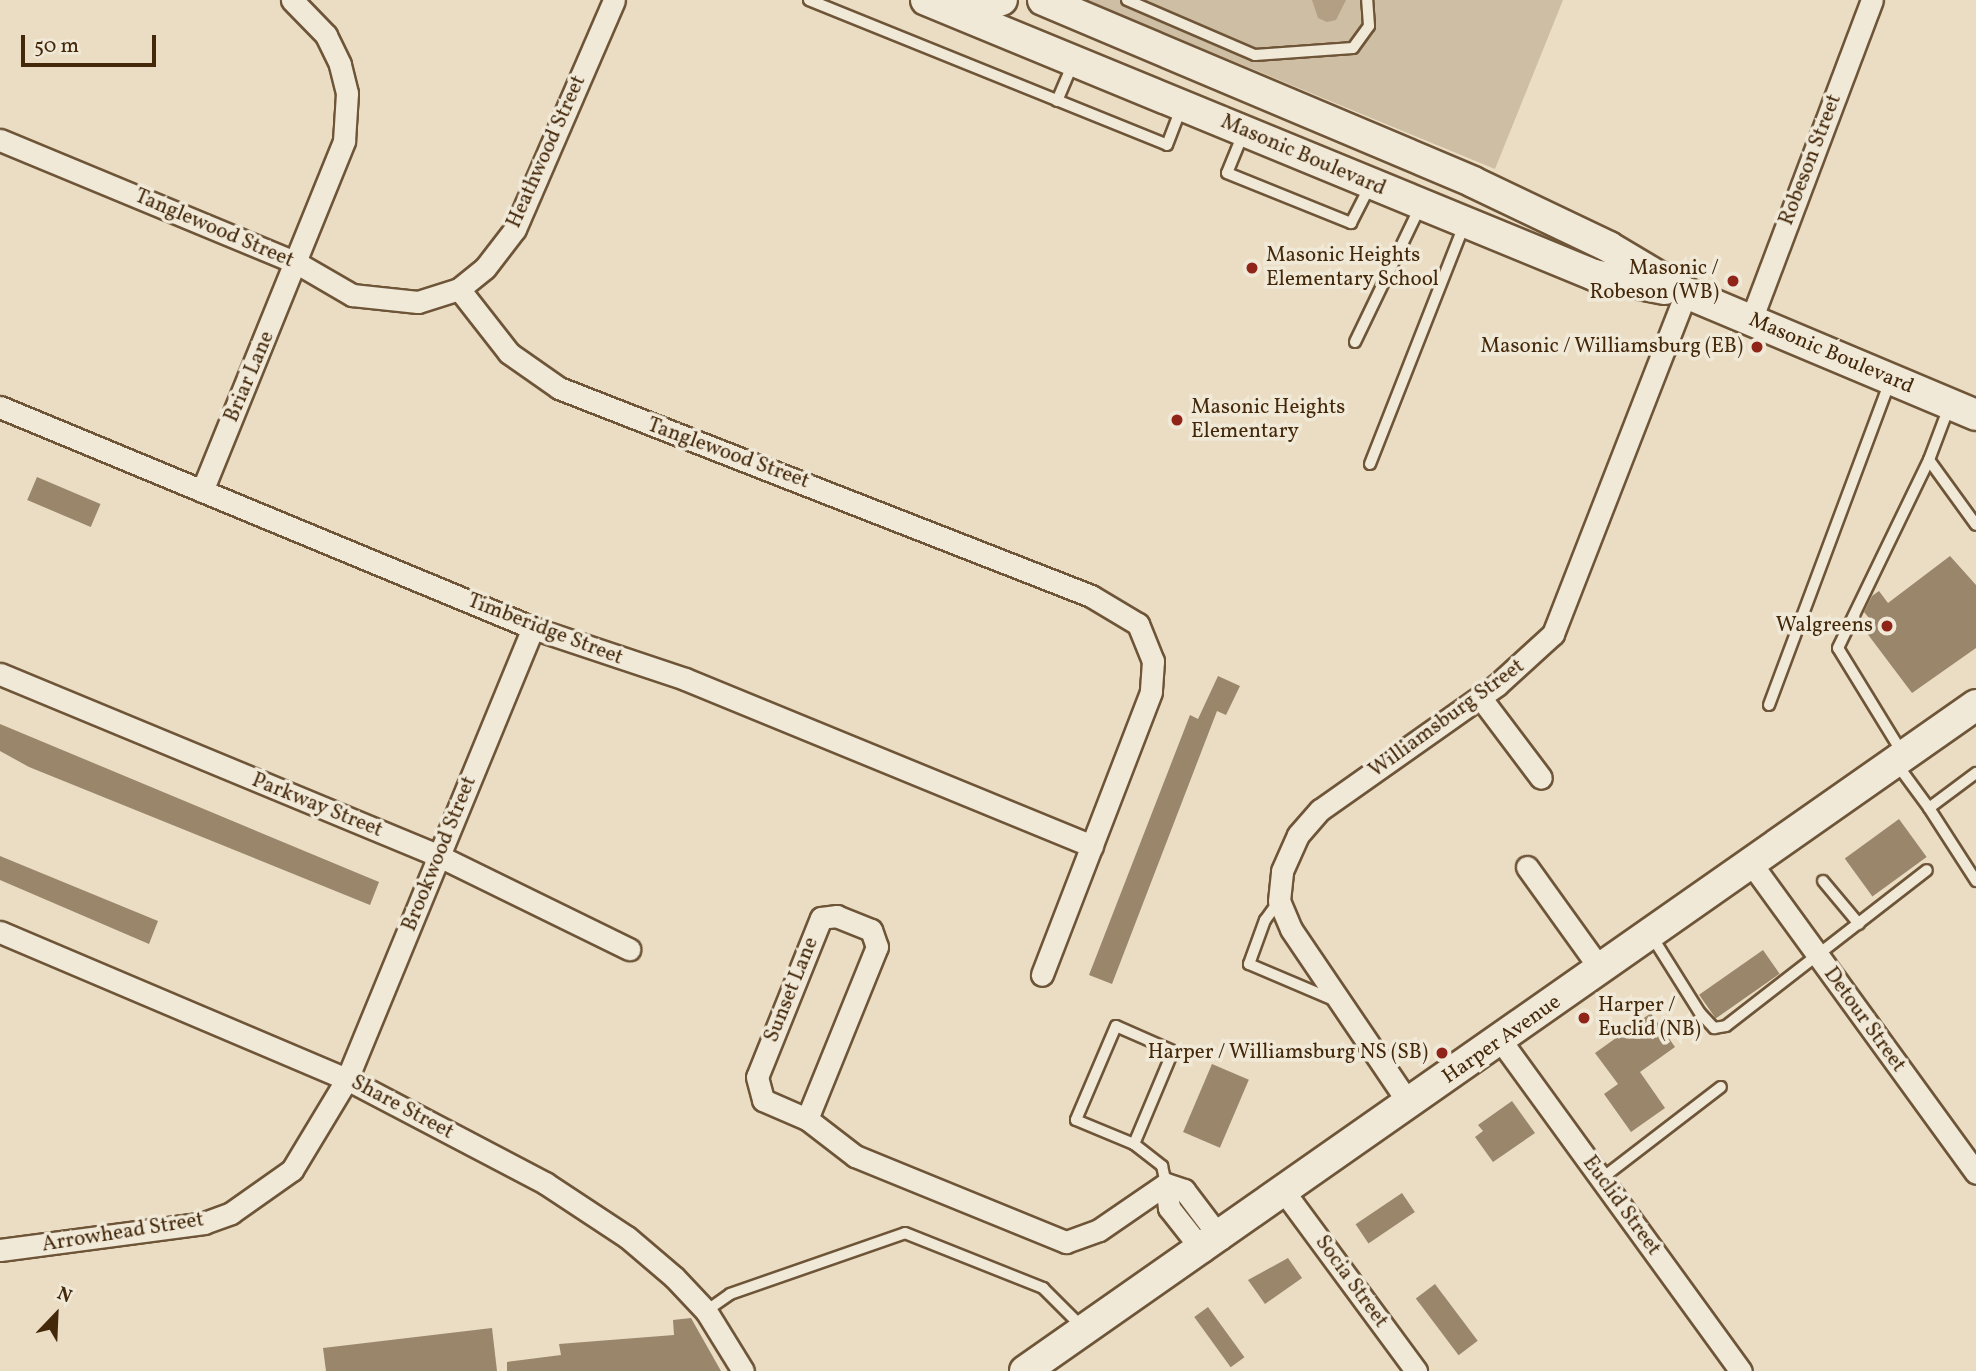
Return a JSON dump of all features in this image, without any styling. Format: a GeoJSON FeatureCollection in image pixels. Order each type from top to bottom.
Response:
{"type":"FeatureCollection","features":[{"type":"Feature","properties":{"kind":"main road","name":"Masonic Boulevard"},"geometry":{"type":"LineString","coordinates":[[926,0],[1594,275],[1686,293]]}},
{"type":"Feature","properties":{"kind":"main road"},"geometry":{"type":"LineString","coordinates":[[962,0],[981,7],[1002,0]]}},
{"type":"Feature","properties":{"kind":"main road","name":"Masonic Boulevard"},"geometry":{"type":"LineString","coordinates":[[1043,0],[1473,182],[1609,247],[1686,293],[1963,409]]}},
{"type":"Feature","properties":{"kind":"main road"},"geometry":{"type":"LineString","coordinates":[[1244,131],[1271,107],[1301,107]]}},
{"type":"Feature","properties":{"kind":"main road"},"geometry":{"type":"LineString","coordinates":[[1353,130],[1370,161],[1371,184]]}},
{"type":"Feature","properties":{"kind":"main road"},"geometry":{"type":"LineString","coordinates":[[1465,223],[1476,201],[1473,182]]}},
{"type":"Feature","properties":{"kind":"main road","name":"Harper Avenue"},"geometry":{"type":"LineString","coordinates":[[1032,1369],[1753,866],[1976,705]]}},
{"type":"Feature","properties":{"kind":"street","name":"Briar Lane"},"geometry":{"type":"LineString","coordinates":[[202,491],[297,263],[344,141],[347,93],[326,35],[292,0]]}},
{"type":"Feature","properties":{"kind":"street","name":"Heathwood Street"},"geometry":{"type":"LineString","coordinates":[[459,289],[485,268],[515,229],[614,0]]}},
{"type":"Feature","properties":{"kind":"street","name":"Robeson Street"},"geometry":{"type":"LineString","coordinates":[[1751,320],[1872,0]]}},
{"type":"Feature","properties":{"kind":"street","name":"Tanglewood Street"},"geometry":{"type":"LineString","coordinates":[[0,140],[297,263],[352,295],[374,302],[418,302],[459,289],[509,354],[559,388],[719,447],[1126,614],[1144,634],[1154,675],[1042,975]]}},
{"type":"Feature","properties":{"kind":"street","name":"Williamsburg Street"},"geometry":{"type":"LineString","coordinates":[[1279,901],[1282,871],[1308,821],[1480,697],[1542,648],[1562,618],[1686,293]]}},
{"type":"Feature","properties":{"kind":"street","name":"Timberidge Street"},"geometry":{"type":"LineString","coordinates":[[0,407],[533,628],[685,679],[1092,846]]}},
{"type":"Feature","properties":{"kind":"street","name":"Brookwood Street"},"geometry":{"type":"LineString","coordinates":[[347,1079],[533,628]]}},
{"type":"Feature","properties":{"kind":"street","name":"Parkway Street"},"geometry":{"type":"LineString","coordinates":[[0,674],[439,856],[629,949]]}},
{"type":"Feature","properties":{"kind":"street"},"geometry":{"type":"LineString","coordinates":[[1480,697],[1541,778]]}},
{"type":"Feature","properties":{"kind":"street","name":"Detour Street"},"geometry":{"type":"LineString","coordinates":[[1753,866],[1976,1173]]}},
{"type":"Feature","properties":{"kind":"street"},"geometry":{"type":"LineString","coordinates":[[1527,867],[1601,970]]}},
{"type":"Feature","properties":{"kind":"street"},"geometry":{"type":"LineString","coordinates":[[1279,901],[1291,929],[1410,1105]]}},
{"type":"Feature","properties":{"kind":"street","name":"Sunset Lane"},"geometry":{"type":"LineString","coordinates":[[807,1119],[877,947],[871,930],[836,916],[821,918],[757,1077],[763,1100],[807,1119],[855,1156],[1066,1242],[1099,1230],[1166,1184]]}},
{"type":"Feature","properties":{"kind":"street","name":"Share Street"},"geometry":{"type":"LineString","coordinates":[[0,932],[347,1079],[545,1183],[627,1237],[706,1311],[743,1371]]}},
{"type":"Feature","properties":{"kind":"street","name":"Euclid Street"},"geometry":{"type":"LineString","coordinates":[[1501,1041],[1741,1371]]}},
{"type":"Feature","properties":{"kind":"street","name":"Arrowhead Street"},"geometry":{"type":"LineString","coordinates":[[0,1250],[170,1231],[231,1213],[292,1170],[347,1079]]}},
{"type":"Feature","properties":{"kind":"street"},"geometry":{"type":"LineString","coordinates":[[1166,1184],[1169,1208],[1212,1245]]}},
{"type":"Feature","properties":{"kind":"street","name":"Socia Street"},"geometry":{"type":"LineString","coordinates":[[1285,1193],[1416,1371]]}},
{"type":"Feature","properties":{"kind":"lane"},"geometry":{"type":"LineString","coordinates":[[809,0],[1167,145],[1182,105]]}},
{"type":"Feature","properties":{"kind":"lane"},"geometry":{"type":"LineString","coordinates":[[1127,0],[1255,55],[1353,48],[1369,26],[1367,0]]}},
{"type":"Feature","properties":{"kind":"lane"},"geometry":{"type":"LineString","coordinates":[[1057,101],[1074,61]]}},
{"type":"Feature","properties":{"kind":"lane"},"geometry":{"type":"LineString","coordinates":[[1244,131],[1227,173],[1351,223],[1371,184]]}},
{"type":"Feature","properties":{"kind":"lane"},"geometry":{"type":"LineString","coordinates":[[1355,342],[1421,204]]}},
{"type":"Feature","properties":{"kind":"lane"},"geometry":{"type":"LineString","coordinates":[[1370,464],[1465,223]]}},
{"type":"Feature","properties":{"kind":"lane"},"geometry":{"type":"LineString","coordinates":[[1769,705],[1891,380]]}},
{"type":"Feature","properties":{"kind":"lane"},"geometry":{"type":"LineString","coordinates":[[1963,409],[1928,460],[1838,648],[1900,760],[1976,881]]}},
{"type":"Feature","properties":{"kind":"lane"},"geometry":{"type":"LineString","coordinates":[[1928,460],[1976,525]]}},
{"type":"Feature","properties":{"kind":"lane"},"geometry":{"type":"LineString","coordinates":[[1929,808],[1976,774]]}},
{"type":"Feature","properties":{"kind":"lane"},"geometry":{"type":"LineString","coordinates":[[1651,935],[1714,1028],[1726,1026],[1927,870]]}},
{"type":"Feature","properties":{"kind":"lane"},"geometry":{"type":"LineString","coordinates":[[1823,881],[1859,924]]}},
{"type":"Feature","properties":{"kind":"lane"},"geometry":{"type":"LineString","coordinates":[[1279,901],[1265,920],[1249,964],[1341,1003]]}},
{"type":"Feature","properties":{"kind":"lane"},"geometry":{"type":"LineString","coordinates":[[1134,1144],[1173,1051],[1116,1026],[1076,1120],[1134,1144],[1162,1167],[1166,1184]]}},
{"type":"Feature","properties":{"kind":"lane"},"geometry":{"type":"LineString","coordinates":[[1601,1179],[1721,1087]]}},
{"type":"Feature","properties":{"kind":"lane"},"geometry":{"type":"LineString","coordinates":[[706,1311],[730,1294],[905,1233],[1043,1288],[1086,1331]]}},
{"type":"Feature","properties":{"kind":"shaded area"},"geometry":{"type":"Polygon","coordinates":[[[1085,0],[1563,0],[1495,169],[1085,0]]]}},
{"type":"Feature","properties":{"kind":"shaded area"},"geometry":{"type":"Polygon","coordinates":[[[1312,0],[1346,0],[1336,20],[1327,22],[1318,18],[1312,0]]]}},
{"type":"Feature","properties":{"kind":"building"},"geometry":{"type":"Polygon","coordinates":[[[37,477],[101,504],[91,527],[27,500],[37,477]]]}},
{"type":"Feature","properties":{"kind":"building","name":"Walgreens"},"geometry":{"type":"Polygon","coordinates":[[[1950,556],[1976,585],[1976,648],[1912,693],[1860,624],[1869,618],[1864,612],[1872,596],[1879,591],[1888,603],[1950,556]]]}},
{"type":"Feature","properties":{"kind":"building"},"geometry":{"type":"Polygon","coordinates":[[[1218,676],[1240,686],[1226,715],[1217,711],[1112,984],[1089,975],[1190,715],[1198,719],[1218,676]]]}},
{"type":"Feature","properties":{"kind":"building"},"geometry":{"type":"Polygon","coordinates":[[[0,724],[379,882],[370,905],[29,767],[0,751],[0,724]]]}},
{"type":"Feature","properties":{"kind":"building"},"geometry":{"type":"Polygon","coordinates":[[[1899,819],[1927,857],[1872,896],[1845,858],[1899,819]]]}},
{"type":"Feature","properties":{"kind":"building"},"geometry":{"type":"Polygon","coordinates":[[[0,856],[158,921],[149,944],[0,880],[0,856]]]}},
{"type":"Feature","properties":{"kind":"building"},"geometry":{"type":"Polygon","coordinates":[[[1763,950],[1780,974],[1716,1018],[1699,995],[1763,950]]]}},
{"type":"Feature","properties":{"kind":"building"},"geometry":{"type":"Polygon","coordinates":[[[1651,1013],[1675,1047],[1640,1072],[1665,1108],[1631,1132],[1604,1094],[1618,1084],[1595,1053],[1651,1013]]]}},
{"type":"Feature","properties":{"kind":"building"},"geometry":{"type":"Polygon","coordinates":[[[1212,1064],[1249,1080],[1220,1148],[1183,1132],[1212,1064]]]}},
{"type":"Feature","properties":{"kind":"building"},"geometry":{"type":"Polygon","coordinates":[[[1512,1101],[1535,1133],[1493,1162],[1475,1137],[1483,1131],[1478,1125],[1512,1101]]]}},
{"type":"Feature","properties":{"kind":"building"},"geometry":{"type":"Polygon","coordinates":[[[1402,1193],[1415,1212],[1368,1243],[1356,1224],[1402,1193]]]}},
{"type":"Feature","properties":{"kind":"building"},"geometry":{"type":"Polygon","coordinates":[[[1288,1258],[1302,1278],[1265,1304],[1248,1280],[1288,1258]]]}},
{"type":"Feature","properties":{"kind":"building"},"geometry":{"type":"Polygon","coordinates":[[[1435,1284],[1478,1341],[1459,1355],[1416,1298],[1435,1284]]]}},
{"type":"Feature","properties":{"kind":"building"},"geometry":{"type":"Polygon","coordinates":[[[1208,1307],[1244,1357],[1231,1367],[1194,1317],[1208,1307]]]}},
{"type":"Feature","properties":{"kind":"building"},"geometry":{"type":"Polygon","coordinates":[[[691,1318],[721,1371],[507,1371],[507,1362],[561,1355],[559,1344],[674,1335],[673,1320],[691,1318]]]}},
{"type":"Feature","properties":{"kind":"building"},"geometry":{"type":"Polygon","coordinates":[[[492,1328],[497,1371],[326,1371],[323,1348],[492,1328]]]}},
{"type":"Feature","properties":{"kind":"place","name":"Masonic Heights Elementary School"},"geometry":{"type":"Point","coordinates":[1252,268]}},
{"type":"Feature","properties":{"kind":"place","name":"Masonic / Robeson (WB)"},"geometry":{"type":"Point","coordinates":[1733,281]}},
{"type":"Feature","properties":{"kind":"place","name":"Masonic / Williamsburg (EB)"},"geometry":{"type":"Point","coordinates":[1757,347]}},
{"type":"Feature","properties":{"kind":"place","name":"Masonic Heights Elementary"},"geometry":{"type":"Point","coordinates":[1177,420]}},
{"type":"Feature","properties":{"kind":"place","name":"Walgreens"},"geometry":{"type":"Point","coordinates":[1887,626]}},
{"type":"Feature","properties":{"kind":"place","name":"Harper / Euclid (NB)"},"geometry":{"type":"Point","coordinates":[1584,1018]}},
{"type":"Feature","properties":{"kind":"place","name":"Harper / Williamsburg NS (SB)"},"geometry":{"type":"Point","coordinates":[1442,1053]}}]}
